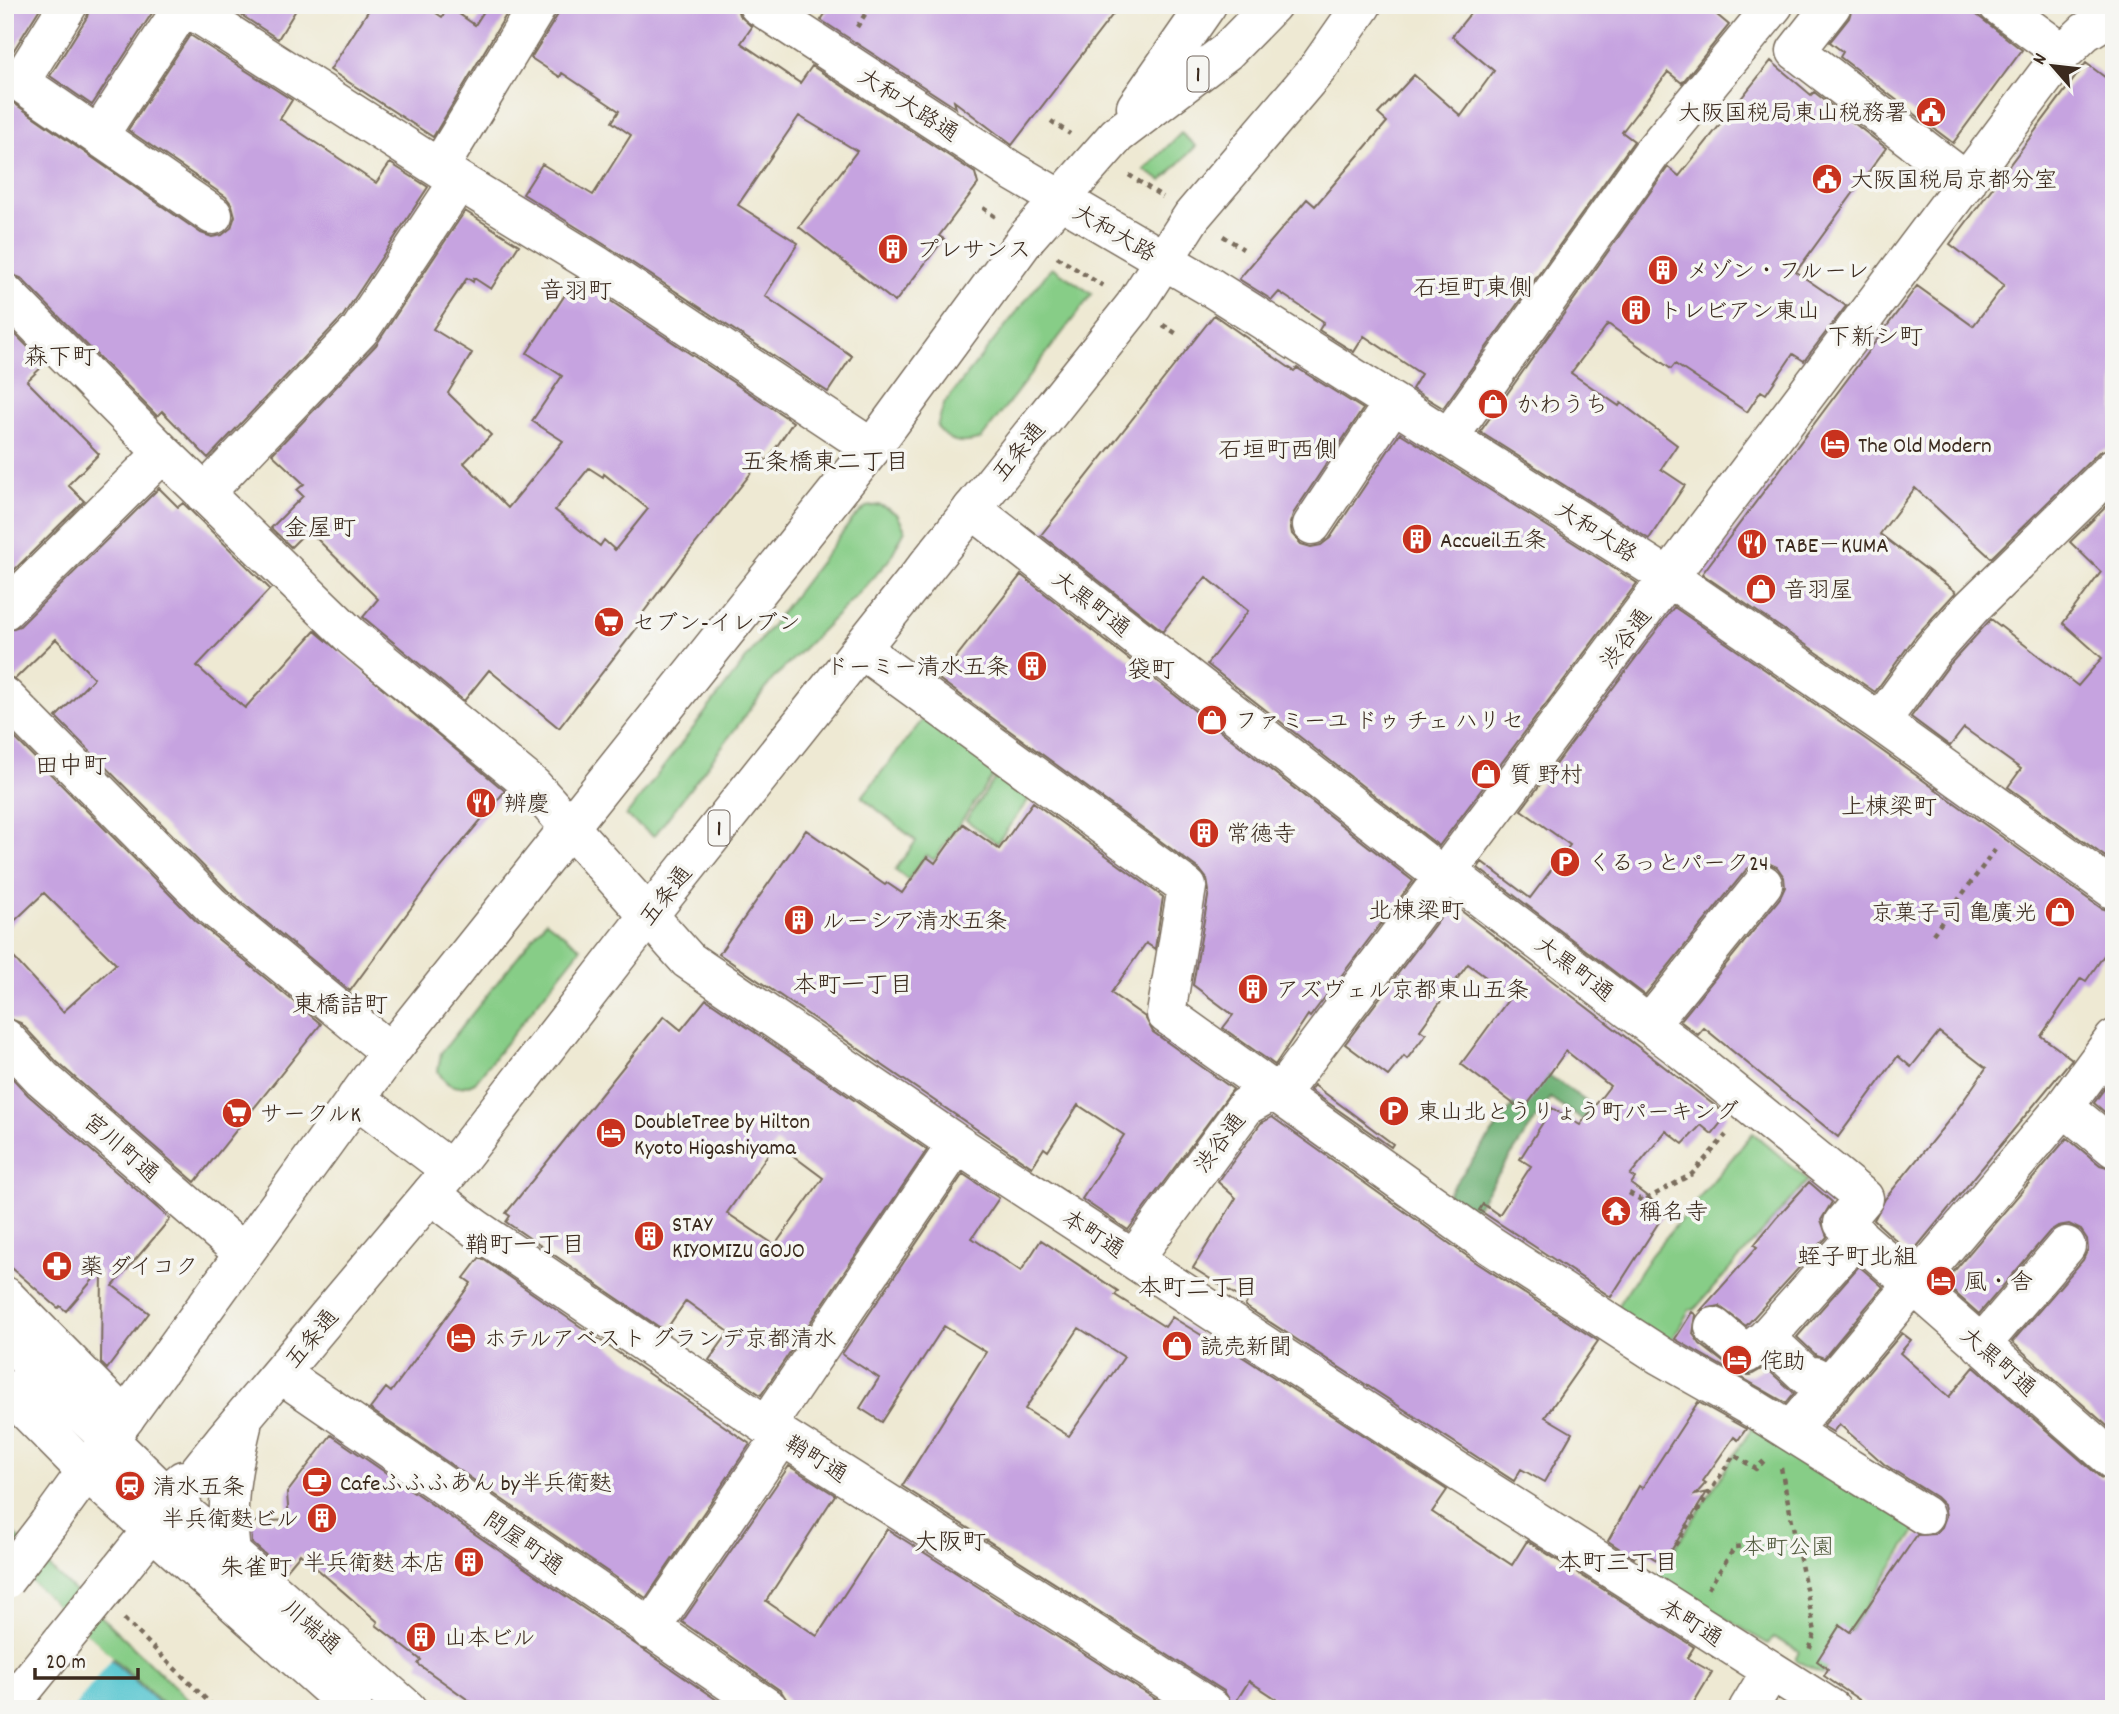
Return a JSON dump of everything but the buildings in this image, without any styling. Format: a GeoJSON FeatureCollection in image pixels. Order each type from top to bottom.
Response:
{"type":"FeatureCollection","features":[{"type":"Feature","properties":{"kind":"main road"},"geometry":{"type":"LineString","coordinates":[[68,5],[20,82],[213,215]]}},
{"type":"Feature","properties":{"kind":"main road"},"geometry":{"type":"LineString","coordinates":[[99,135],[184,5],[449,175],[598,266],[872,448]]}},
{"type":"Feature","properties":{"kind":"main road"},"geometry":{"type":"LineString","coordinates":[[204,494],[360,330],[449,175],[509,48],[538,5]]}},
{"type":"Feature","properties":{"kind":"main road","name":"大和大路通"},"geometry":{"type":"LineString","coordinates":[[758,5],[1061,200]]}},
{"type":"Feature","properties":{"kind":"main road","name":"1"},"geometry":{"type":"LineString","coordinates":[[5,1580],[48,1524],[97,1481],[117,1429],[390,1052],[872,448],[1027,237],[1117,135],[1207,5]]}},
{"type":"Feature","properties":{"kind":"main road","name":"1"},"geometry":{"type":"LineString","coordinates":[[1117,135],[1226,52],[1272,5]]}},
{"type":"Feature","properties":{"kind":"main road","name":"五条通"},"geometry":{"type":"LineString","coordinates":[[7,1709],[111,1581],[164,1509],[441,1182],[648,916],[1134,306],[1192,216],[1318,68],[1362,5]]}},
{"type":"Feature","properties":{"kind":"main road","name":"1"},"geometry":{"type":"LineString","coordinates":[[1318,68],[1387,5]]}},
{"type":"Feature","properties":{"kind":"main road"},"geometry":{"type":"LineString","coordinates":[[1449,437],[1651,154],[1774,5]]}},
{"type":"Feature","properties":{"kind":"main road"},"geometry":{"type":"LineString","coordinates":[[1832,5],[1796,51],[1967,182]]}},
{"type":"Feature","properties":{"kind":"main road"},"geometry":{"type":"LineString","coordinates":[[1998,5],[2063,53]]}},
{"type":"Feature","properties":{"kind":"main road","name":"渋谷通"},"geometry":{"type":"LineString","coordinates":[[1134,1259],[1246,1106],[1289,1082],[2063,53],[2085,32],[2114,14]]}},
{"type":"Feature","properties":{"kind":"main road","name":"大和大路"},"geometry":{"type":"LineString","coordinates":[[1061,200],[1164,260],[1393,402],[1670,578],[1880,722],[2114,890]]}},
{"type":"Feature","properties":{"kind":"main road","name":"本町通"},"geometry":{"type":"LineString","coordinates":[[5,293],[204,494],[351,636],[533,786],[688,960],[957,1144],[1645,1592],[1832,1709]]}},
{"type":"Feature","properties":{"kind":"main road"},"geometry":{"type":"LineString","coordinates":[[1312,525],[1393,402]]}},
{"type":"Feature","properties":{"kind":"main road"},"geometry":{"type":"LineString","coordinates":[[5,610],[163,453]]}},
{"type":"Feature","properties":{"kind":"main road"},"geometry":{"type":"LineString","coordinates":[[1880,722],[1933,650],[1963,616],[2114,468]]}},
{"type":"Feature","properties":{"kind":"main road","name":"大黒町通"},"geometry":{"type":"LineString","coordinates":[[972,509],[1445,878],[1455,878],[1649,1025],[1864,1198],[1843,1223],[2114,1461]]}},
{"type":"Feature","properties":{"kind":"main road"},"geometry":{"type":"LineString","coordinates":[[862,650],[1187,887],[1166,1014],[1487,1243],[1661,1356],[1924,1515]]}},
{"type":"Feature","properties":{"kind":"main road"},"geometry":{"type":"LineString","coordinates":[[5,697],[212,906],[390,1052]]}},
{"type":"Feature","properties":{"kind":"main road"},"geometry":{"type":"LineString","coordinates":[[1649,1025],[1763,884]]}},
{"type":"Feature","properties":{"kind":"main road","name":"宮川町通"},"geometry":{"type":"LineString","coordinates":[[5,1038],[42,1078],[243,1253]]}},
{"type":"Feature","properties":{"kind":"main road"},"geometry":{"type":"LineString","coordinates":[[1787,1434],[2064,1107],[2114,1039]]}},
{"type":"Feature","properties":{"kind":"main road","name":"鞘町通"},"geometry":{"type":"LineString","coordinates":[[356,1098],[441,1182],[475,1228],[774,1431],[1212,1709]]}},
{"type":"Feature","properties":{"kind":"main road"},"geometry":{"type":"LineString","coordinates":[[2064,1107],[2114,1148]]}},
{"type":"Feature","properties":{"kind":"main road"},"geometry":{"type":"LineString","coordinates":[[650,1630],[957,1144]]}},
{"type":"Feature","properties":{"kind":"main road"},"geometry":{"type":"LineString","coordinates":[[1714,1327],[1746,1354],[1766,1338],[1858,1235]]}},
{"type":"Feature","properties":{"kind":"main road"},"geometry":{"type":"LineString","coordinates":[[1981,1345],[2066,1247]]}},
{"type":"Feature","properties":{"kind":"main road"},"geometry":{"type":"LineString","coordinates":[[5,1296],[117,1429]]}},
{"type":"Feature","properties":{"kind":"main road","name":"川端通"},"geometry":{"type":"LineString","coordinates":[[5,1338],[117,1429],[164,1509],[353,1709]]}},
{"type":"Feature","properties":{"kind":"main road"},"geometry":{"type":"LineString","coordinates":[[1766,1338],[1807,1376],[1814,1376],[1826,1387]]}},
{"type":"Feature","properties":{"kind":"main road","name":"問屋町通"},"geometry":{"type":"LineString","coordinates":[[281,1374],[650,1630],[769,1709]]}},
{"type":"Feature","properties":{"kind":"main road","name":"川端通"},"geometry":{"type":"LineString","coordinates":[[5,1389],[97,1481],[164,1509],[231,1554],[407,1709]]}},
{"type":"Feature","properties":{"kind":"main road","name":"1"},"geometry":{"type":"LineString","coordinates":[[231,1554],[226,1517],[230,1475],[244,1417]]}},
{"type":"Feature","properties":{"kind":"main road"},"geometry":{"type":"LineString","coordinates":[[1748,1709],[1771,1671]]}},
{"type":"Feature","properties":{"kind":"path"},"geometry":{"type":"LineString","coordinates":[[1051,121],[1067,132]]}},
{"type":"Feature","properties":{"kind":"path"},"geometry":{"type":"LineString","coordinates":[[1134,178],[1154,191]]}},
{"type":"Feature","properties":{"kind":"path"},"geometry":{"type":"LineString","coordinates":[[1231,241],[1243,249]]}},
{"type":"Feature","properties":{"kind":"path"},"geometry":{"type":"LineString","coordinates":[[1058,257],[1102,285]]}},
{"type":"Feature","properties":{"kind":"path"},"geometry":{"type":"LineString","coordinates":[[1933,933],[2017,820]]}},
{"type":"Feature","properties":{"kind":"path"},"geometry":{"type":"LineString","coordinates":[[1629,1193],[1643,1201],[1692,1174],[1726,1135]]}},
{"type":"Feature","properties":{"kind":"path"},"geometry":{"type":"LineString","coordinates":[[1787,1434],[1796,1540],[1815,1632],[1808,1654]]}},
{"type":"Feature","properties":{"kind":"path"},"geometry":{"type":"LineString","coordinates":[[1645,1592],[1734,1455],[1756,1469],[1787,1434]]}},
{"type":"Feature","properties":{"kind":"path"},"geometry":{"type":"LineString","coordinates":[[1690,1620],[1735,1547],[1796,1540]]}},
{"type":"Feature","properties":{"kind":"green space"},"geometry":{"type":"Polygon","coordinates":[[[1181,133],[1196,146],[1162,181],[1144,170],[1181,133]]]}},
{"type":"Feature","properties":{"kind":"green space"},"geometry":{"type":"Polygon","coordinates":[[[1052,267],[1092,294],[981,439],[968,442],[952,440],[937,427],[944,404],[1052,267]]]}},
{"type":"Feature","properties":{"kind":"green space"},"geometry":{"type":"Polygon","coordinates":[[[880,505],[897,514],[905,530],[889,560],[773,679],[654,836],[626,816],[853,519],[866,507],[880,505]]]}},
{"type":"Feature","properties":{"kind":"green space"},"geometry":{"type":"Polygon","coordinates":[[[927,714],[1001,765],[934,860],[926,855],[908,880],[895,870],[916,841],[862,797],[927,714]]]}},
{"type":"Feature","properties":{"kind":"green space"},"geometry":{"type":"Polygon","coordinates":[[[1002,769],[1034,792],[997,843],[966,820],[1002,769]]]}},
{"type":"Feature","properties":{"kind":"green space"},"geometry":{"type":"Polygon","coordinates":[[[546,921],[581,948],[475,1082],[458,1087],[449,1084],[438,1071],[441,1053],[546,921]]]}},
{"type":"Feature","properties":{"kind":"green space"},"geometry":{"type":"Polygon","coordinates":[[[1540,1069],[1601,1112],[1592,1126],[1550,1098],[1469,1218],[1443,1200],[1540,1069]]]}},
{"type":"Feature","properties":{"kind":"green space"},"geometry":{"type":"Polygon","coordinates":[[[1753,1133],[1808,1180],[1694,1310],[1690,1309],[1670,1343],[1614,1311],[1651,1255],[1753,1133]]]}},
{"type":"Feature","properties":{"kind":"green space","name":"本町公園"},"geometry":{"type":"Polygon","coordinates":[[[1759,1417],[1921,1522],[1822,1674],[1795,1659],[1799,1651],[1773,1637],[1768,1644],[1656,1577],[1759,1417]]]}},
{"type":"Feature","properties":{"kind":"green space"},"geometry":{"type":"Polygon","coordinates":[[[5,1525],[198,1709],[168,1709],[5,1558],[5,1525]]]}},
{"type":"Feature","properties":{"kind":"water"},"geometry":{"type":"Polygon","coordinates":[[[5,1562],[165,1709],[5,1709],[5,1562]]]}},
{"type":"Feature","properties":{"kind":"pier"},"geometry":{"type":"Polygon","coordinates":[[[5,1558],[113,1657],[73,1709],[5,1709],[5,1558]]]}},
{"type":"Feature","properties":{"kind":"place","name":"大阪国税局東山税務署"},"geometry":{"type":"Point","coordinates":[1931,112]}},
{"type":"Feature","properties":{"kind":"place","name":"大阪国税局京都分室"},"geometry":{"type":"Point","coordinates":[1827,179]}},
{"type":"Feature","properties":{"kind":"place","name":"プレサンス"},"geometry":{"type":"Point","coordinates":[893,249]}},
{"type":"Feature","properties":{"kind":"place","name":"メゾン・フルーレ"},"geometry":{"type":"Point","coordinates":[1663,270]}},
{"type":"Feature","properties":{"kind":"place","name":"トレビアン東山"},"geometry":{"type":"Point","coordinates":[1636,310]}},
{"type":"Feature","properties":{"kind":"place","name":"かわうち"},"geometry":{"type":"Point","coordinates":[1493,404]}},
{"type":"Feature","properties":{"kind":"place","name":"The Old Modern"},"geometry":{"type":"Point","coordinates":[1835,444]}},
{"type":"Feature","properties":{"kind":"place","name":"Accueil五条"},"geometry":{"type":"Point","coordinates":[1417,539]}},
{"type":"Feature","properties":{"kind":"place","name":"TABE－KUMA"},"geometry":{"type":"Point","coordinates":[1752,544]}},
{"type":"Feature","properties":{"kind":"place","name":"音羽屋"},"geometry":{"type":"Point","coordinates":[1761,589]}},
{"type":"Feature","properties":{"kind":"place","name":"セブン-イレブン"},"geometry":{"type":"Point","coordinates":[609,622]}},
{"type":"Feature","properties":{"kind":"place","name":"ドーミー清水五条"},"geometry":{"type":"Point","coordinates":[1032,666]}},
{"type":"Feature","properties":{"kind":"place","name":"ファミーユ ドゥ チェ ハリセ"},"geometry":{"type":"Point","coordinates":[1212,720]}},
{"type":"Feature","properties":{"kind":"place","name":"質 野村"},"geometry":{"type":"Point","coordinates":[1486,774]}},
{"type":"Feature","properties":{"kind":"place","name":"辨慶"},"geometry":{"type":"Point","coordinates":[481,803]}},
{"type":"Feature","properties":{"kind":"place","name":"常徳寺"},"geometry":{"type":"Point","coordinates":[1204,833]}},
{"type":"Feature","properties":{"kind":"place","name":"くるっとパーク24"},"geometry":{"type":"Point","coordinates":[1565,862]}},
{"type":"Feature","properties":{"kind":"place","name":"京菓子司 亀廣光"},"geometry":{"type":"Point","coordinates":[2060,912]}},
{"type":"Feature","properties":{"kind":"place","name":"ルーシア清水五条"},"geometry":{"type":"Point","coordinates":[799,920]}},
{"type":"Feature","properties":{"kind":"place","name":"アズヴェル京都東山五条"},"geometry":{"type":"Point","coordinates":[1253,989]}},
{"type":"Feature","properties":{"kind":"place","name":"東山北とうりょう町パーキング"},"geometry":{"type":"Point","coordinates":[1394,1111]}},
{"type":"Feature","properties":{"kind":"place","name":"サークルK"},"geometry":{"type":"Point","coordinates":[237,1113]}},
{"type":"Feature","properties":{"kind":"place","name":"DoubleTree by Hilton Kyoto Higashiyama"},"geometry":{"type":"Point","coordinates":[611,1133]}},
{"type":"Feature","properties":{"kind":"place","name":"稱名寺"},"geometry":{"type":"Point","coordinates":[1616,1211]}},
{"type":"Feature","properties":{"kind":"place","name":"STAY KIYOMIZU GOJO"},"geometry":{"type":"Point","coordinates":[649,1236]}},
{"type":"Feature","properties":{"kind":"place","name":"薬 ダイコク"},"geometry":{"type":"Point","coordinates":[57,1266]}},
{"type":"Feature","properties":{"kind":"place","name":"風・舎"},"geometry":{"type":"Point","coordinates":[1941,1281]}},
{"type":"Feature","properties":{"kind":"place","name":"ホテルアベスト グランデ京都清水"},"geometry":{"type":"Point","coordinates":[461,1338]}},
{"type":"Feature","properties":{"kind":"place","name":"読売新聞"},"geometry":{"type":"Point","coordinates":[1177,1346]}},
{"type":"Feature","properties":{"kind":"place","name":"侘助"},"geometry":{"type":"Point","coordinates":[1737,1360]}},
{"type":"Feature","properties":{"kind":"place","name":"Cafeふふふあん by半兵衛麩"},"geometry":{"type":"Point","coordinates":[317,1482]}},
{"type":"Feature","properties":{"kind":"place","name":"清水五条"},"geometry":{"type":"Point","coordinates":[130,1486]}},
{"type":"Feature","properties":{"kind":"place","name":"半兵衛麩ビル"},"geometry":{"type":"Point","coordinates":[322,1518]}},
{"type":"Feature","properties":{"kind":"place","name":"半兵衛麩 本店"},"geometry":{"type":"Point","coordinates":[469,1562]}},
{"type":"Feature","properties":{"kind":"place","name":"山本ビル"},"geometry":{"type":"Point","coordinates":[421,1637]}},
{"type":"Feature","properties":{"kind":"district","name":"石垣町東側"},"geometry":{"type":"Point","coordinates":[1473,287]}},
{"type":"Feature","properties":{"kind":"district","name":"音羽町"},"geometry":{"type":"Point","coordinates":[576,290]}},
{"type":"Feature","properties":{"kind":"district","name":"下新シ町"},"geometry":{"type":"Point","coordinates":[1875,336]}},
{"type":"Feature","properties":{"kind":"district","name":"森下町"},"geometry":{"type":"Point","coordinates":[60,356]}},
{"type":"Feature","properties":{"kind":"district","name":"石垣町西側"},"geometry":{"type":"Point","coordinates":[1278,449]}},
{"type":"Feature","properties":{"kind":"district","name":"五条橋東二丁目"},"geometry":{"type":"Point","coordinates":[825,461]}},
{"type":"Feature","properties":{"kind":"district","name":"金屋町"},"geometry":{"type":"Point","coordinates":[320,527]}},
{"type":"Feature","properties":{"kind":"district","name":"袋町"},"geometry":{"type":"Point","coordinates":[1151,669]}},
{"type":"Feature","properties":{"kind":"district","name":"田中町"},"geometry":{"type":"Point","coordinates":[71,765]}},
{"type":"Feature","properties":{"kind":"district","name":"上棟梁町"},"geometry":{"type":"Point","coordinates":[1889,806]}},
{"type":"Feature","properties":{"kind":"district","name":"北棟梁町"},"geometry":{"type":"Point","coordinates":[1416,910]}},
{"type":"Feature","properties":{"kind":"district","name":"本町一丁目"},"geometry":{"type":"Point","coordinates":[853,984]}},
{"type":"Feature","properties":{"kind":"district","name":"東橋詰町"},"geometry":{"type":"Point","coordinates":[340,1004]}},
{"type":"Feature","properties":{"kind":"district","name":"鞘町一丁目"},"geometry":{"type":"Point","coordinates":[525,1244]}},
{"type":"Feature","properties":{"kind":"district","name":"蛭子町北組"},"geometry":{"type":"Point","coordinates":[1857,1256]}},
{"type":"Feature","properties":{"kind":"district","name":"本町二丁目"},"geometry":{"type":"Point","coordinates":[1198,1287]}},
{"type":"Feature","properties":{"kind":"district","name":"大阪町"},"geometry":{"type":"Point","coordinates":[950,1541]}},
{"type":"Feature","properties":{"kind":"district","name":"本町三丁目"},"geometry":{"type":"Point","coordinates":[1618,1562]}},
{"type":"Feature","properties":{"kind":"district","name":"朱雀町"},"geometry":{"type":"Point","coordinates":[256,1567]}}]}
